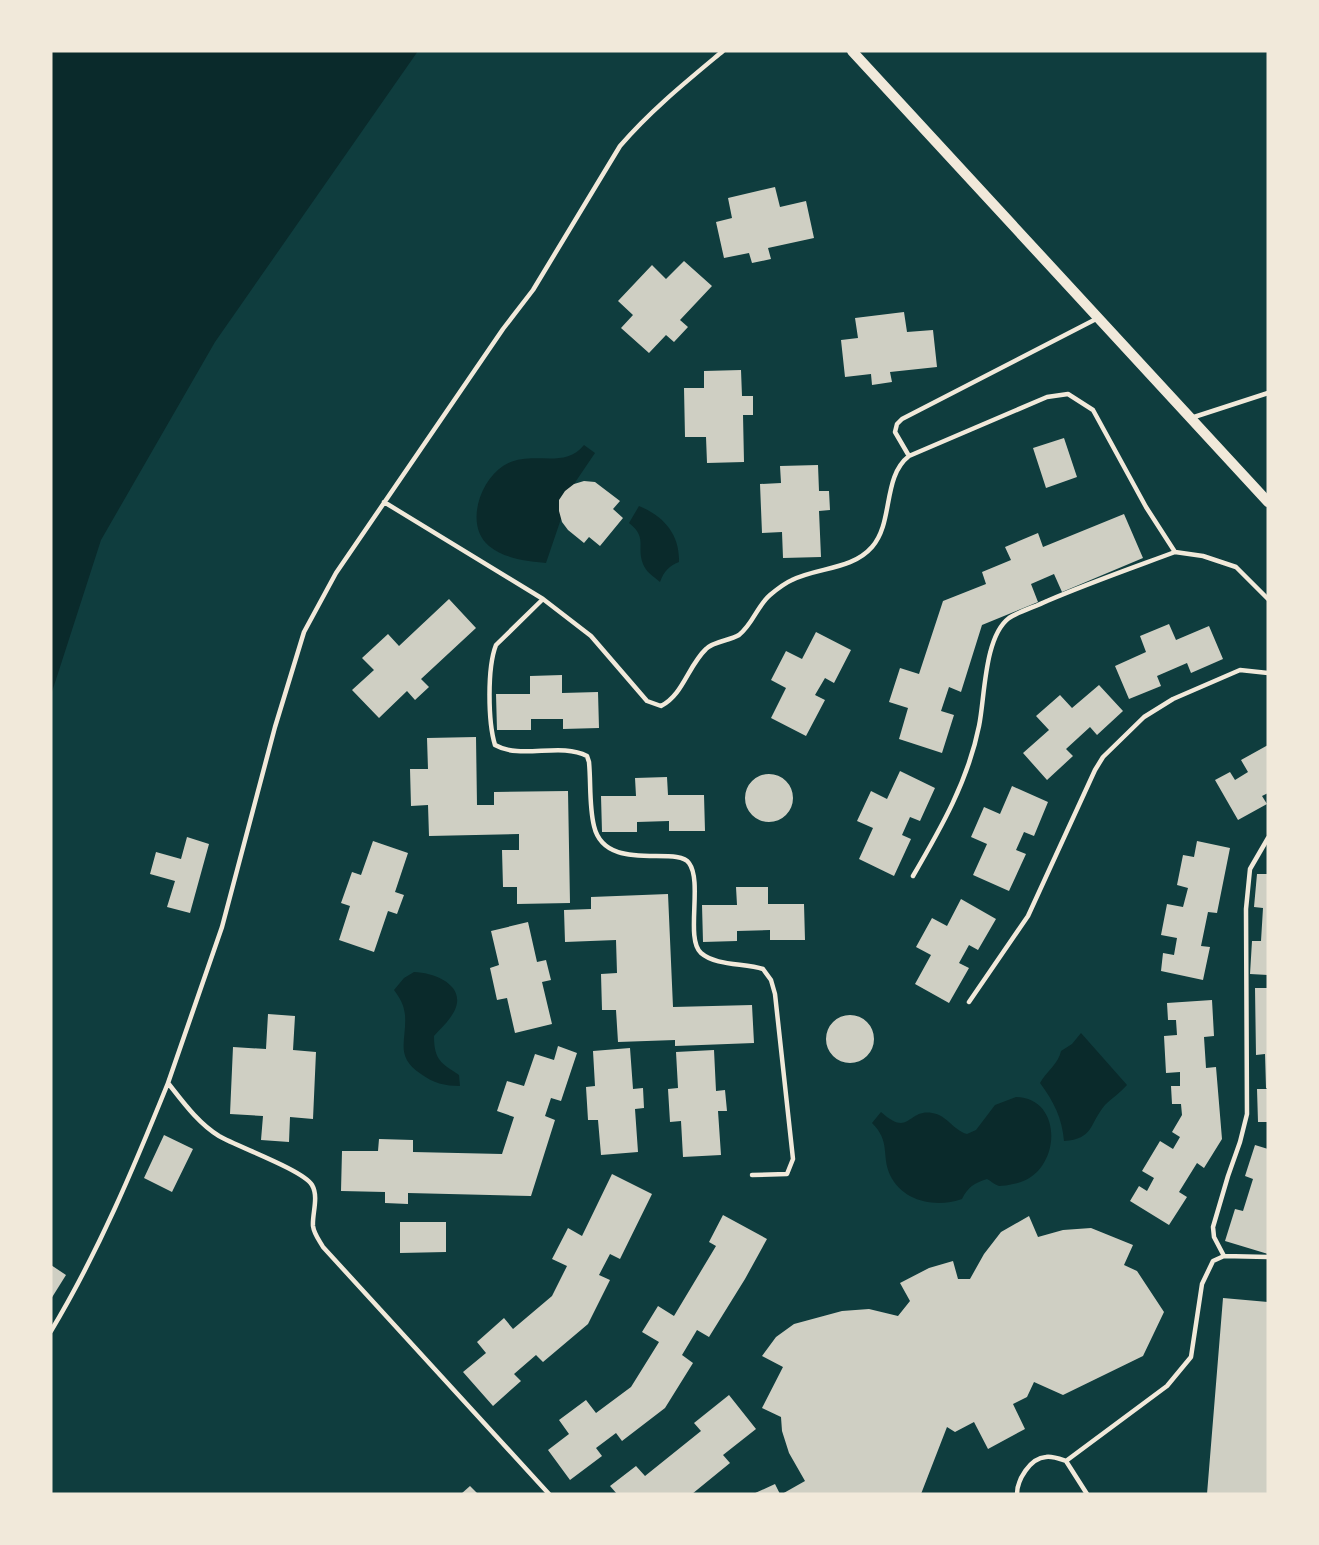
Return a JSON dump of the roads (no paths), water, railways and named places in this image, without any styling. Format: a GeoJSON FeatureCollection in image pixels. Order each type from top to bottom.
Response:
{"type":"FeatureCollection","features":[{"type":"Feature","properties":{"kind":"street"},"geometry":{"type":"LineString","coordinates":[[852,51],[1268,502]]}},
{"type":"Feature","properties":{"kind":"lane"},"geometry":{"type":"LineString","coordinates":[[51,1330],[69,1302],[134,1165],[168,1083],[222,927],[275,726],[304,632],[336,573],[502,329],[533,290],[620,146],[638,125],[668,97],[723,51]]}},
{"type":"Feature","properties":{"kind":"lane"},"geometry":{"type":"LineString","coordinates":[[909,456],[896,432],[897,424],[902,419],[1098,318]]}},
{"type":"Feature","properties":{"kind":"lane"},"geometry":{"type":"LineString","coordinates":[[1191,418],[1268,393]]}},
{"type":"Feature","properties":{"kind":"lane"},"geometry":{"type":"LineString","coordinates":[[384,502],[543,599],[591,636],[647,701],[661,706],[678,692],[689,670],[707,648],[738,636],[752,621],[768,597],[792,579],[862,557],[873,546],[882,531],[896,474],[904,460],[1047,397],[1068,394],[1093,410],[1146,507],[1175,552]]}},
{"type":"Feature","properties":{"kind":"lane"},"geometry":{"type":"LineString","coordinates":[[913,876],[945,821],[970,764],[979,726],[989,658],[997,633],[1009,618],[1175,552],[1203,556],[1236,567],[1268,599]]}},
{"type":"Feature","properties":{"kind":"lane"},"geometry":{"type":"LineString","coordinates":[[543,599],[496,645],[492,655],[490,665],[491,723],[495,746],[508,750],[574,751],[587,756],[594,827],[600,841],[609,848],[639,857],[666,856],[685,859],[690,864],[694,879],[695,939],[701,953],[721,961],[763,969],[771,980],[775,994],[793,1159],[787,1174],[752,1175]]}},
{"type":"Feature","properties":{"kind":"lane"},"geometry":{"type":"LineString","coordinates":[[969,1002],[1028,916],[1103,757],[1144,717],[1173,699],[1240,670],[1268,673]]}},
{"type":"Feature","properties":{"kind":"lane"},"geometry":{"type":"LineString","coordinates":[[1224,1256],[1214,1237],[1213,1227],[1247,1113],[1246,909],[1250,869],[1268,838]]}},
{"type":"Feature","properties":{"kind":"lane"},"geometry":{"type":"LineString","coordinates":[[168,1083],[195,1116],[219,1135],[291,1170],[312,1185],[315,1194],[314,1233],[323,1246],[549,1494]]}},
{"type":"Feature","properties":{"kind":"lane"},"geometry":{"type":"LineString","coordinates":[[1066,1461],[1167,1386],[1191,1357],[1202,1284],[1213,1261],[1224,1256],[1268,1257]]}},
{"type":"Feature","properties":{"kind":"lane"},"geometry":{"type":"LineString","coordinates":[[1017,1494],[1021,1477],[1032,1464],[1047,1457],[1066,1461],[1087,1494]]}},
{"type":"Feature","properties":{"kind":"water"},"geometry":{"type":"Polygon","coordinates":[[[51,51],[418,51],[215,342],[101,540],[51,695],[51,51]]]}},
{"type":"Feature","properties":{"kind":"water"},"geometry":{"type":"Polygon","coordinates":[[[584,445],[595,453],[576,481],[546,563],[509,557],[489,546],[478,527],[477,516],[482,493],[487,482],[495,473],[514,461],[566,457],[576,453],[584,445]]]}},
{"type":"Feature","properties":{"kind":"water"},"geometry":{"type":"Polygon","coordinates":[[[639,506],[663,521],[677,543],[679,562],[667,569],[660,582],[644,567],[640,538],[635,528],[629,523],[639,506]]]}},
{"type":"Feature","properties":{"kind":"water"},"geometry":{"type":"Polygon","coordinates":[[[414,972],[442,979],[455,991],[456,1008],[434,1036],[434,1044],[440,1060],[459,1075],[460,1086],[430,1080],[407,1061],[404,1048],[404,1011],[394,990],[404,978],[414,972]]]}},
{"type":"Feature","properties":{"kind":"water"},"geometry":{"type":"Polygon","coordinates":[[[1081,1033],[1127,1085],[1105,1105],[1086,1134],[1074,1140],[1064,1141],[1056,1110],[1040,1083],[1058,1060],[1061,1051],[1072,1044],[1081,1033]]]}},
{"type":"Feature","properties":{"kind":"water"},"geometry":{"type":"Polygon","coordinates":[[[1016,1097],[1032,1101],[1043,1110],[1050,1123],[1051,1138],[1048,1154],[1041,1168],[1029,1178],[999,1186],[987,1179],[972,1186],[962,1199],[942,1203],[912,1197],[896,1184],[887,1168],[882,1136],[872,1123],[881,1112],[898,1123],[924,1113],[937,1114],[967,1134],[976,1130],[995,1105],[1016,1097]]]}}]}
